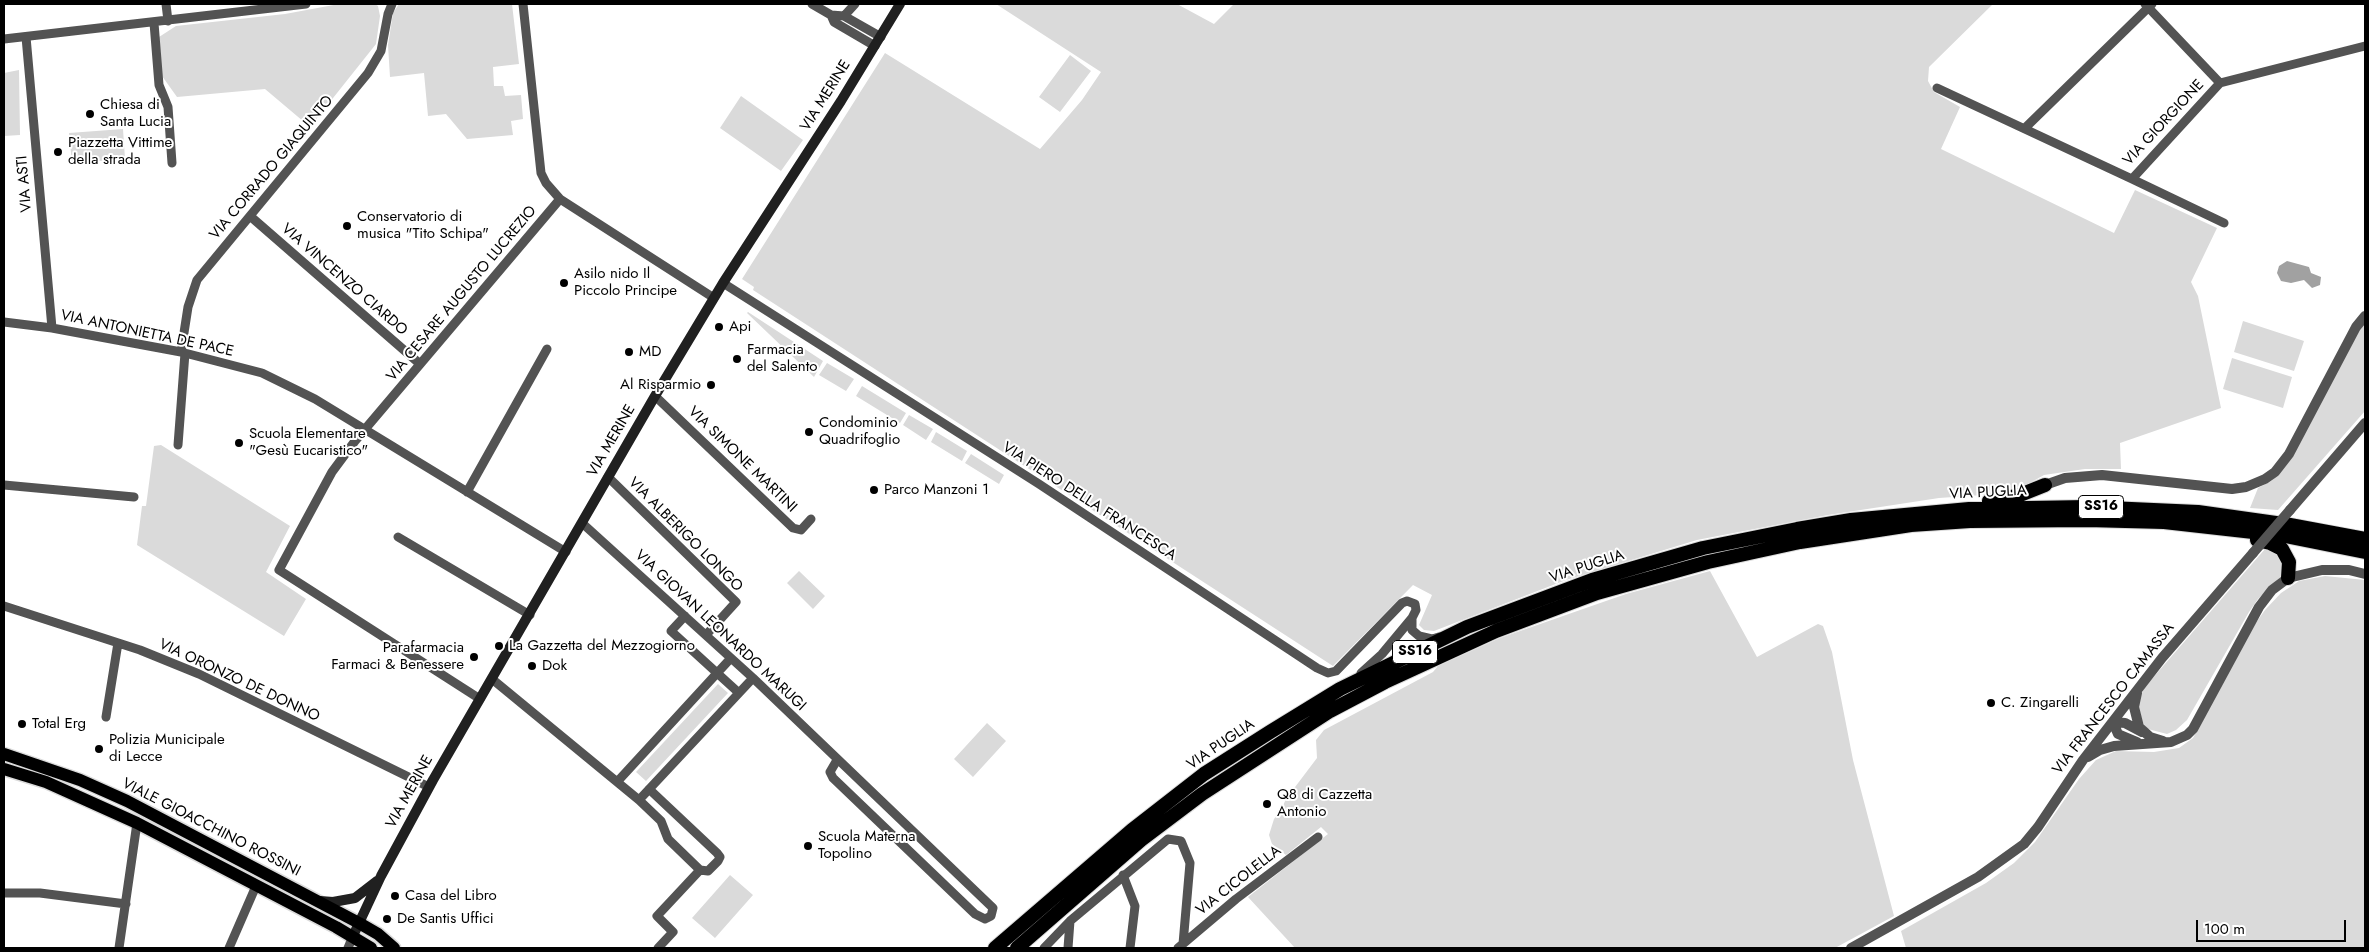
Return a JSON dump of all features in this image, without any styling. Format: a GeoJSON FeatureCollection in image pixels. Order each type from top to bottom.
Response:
{"type":"FeatureCollection","features":[{"type":"Feature","properties":{"kind":"highway"},"geometry":{"type":"LineString","coordinates":[[1910,514],[1925,508],[2004,499],[2045,485]]}},
{"type":"Feature","properties":{"kind":"highway","name":"VIA PUGLIA"},"geometry":{"type":"LineString","coordinates":[[995,948],[1132,830],[1204,774],[1340,689],[1467,627],[1592,580],[1703,548],[1806,527],[1910,514],[2014,507],[2087,507],[2198,512],[2290,525],[2365,539]]}},
{"type":"Feature","properties":{"kind":"highway","name":"VIA PUGLIA"},"geometry":{"type":"LineString","coordinates":[[1017,948],[1149,834],[1202,794],[1330,711],[1385,682],[1496,631],[1597,593],[1708,562],[1800,542],[1911,525],[2015,520],[2164,522],[2280,535],[2365,552]]}},
{"type":"Feature","properties":{"kind":"highway"},"geometry":{"type":"LineString","coordinates":[[2164,522],[2171,529],[2256,540],[2276,545],[2282,549],[2289,562],[2288,578]]}},
{"type":"Feature","properties":{"kind":"main road","name":"VIA MERINE"},"geometry":{"type":"LineString","coordinates":[[350,942],[429,787],[655,396],[723,283],[881,37],[900,4]]}},
{"type":"Feature","properties":{"kind":"main road","name":"VIALE GIOACCHINO ROSSINI"},"geometry":{"type":"LineString","coordinates":[[4,754],[80,780],[126,801],[359,923],[378,934],[394,948]]}},
{"type":"Feature","properties":{"kind":"main road","name":"VIALE GIOACCHINO ROSSINI"},"geometry":{"type":"LineString","coordinates":[[4,769],[53,785],[137,823],[256,886],[350,942],[371,948]]}},
{"type":"Feature","properties":{"kind":"main road","name":"VIA MERINE"},"geometry":{"type":"LineString","coordinates":[[318,901],[333,902],[354,898],[382,876]]}},
{"type":"Feature","properties":{"kind":"street"},"geometry":{"type":"LineString","coordinates":[[166,4],[168,21]]}},
{"type":"Feature","properties":{"kind":"street"},"geometry":{"type":"LineString","coordinates":[[4,39],[306,4]]}},
{"type":"Feature","properties":{"kind":"street","name":"VIA CORRADO GIAQUINTO"},"geometry":{"type":"LineString","coordinates":[[178,445],[183,352],[188,307],[197,280],[368,73],[381,51],[388,14],[392,4]]}},
{"type":"Feature","properties":{"kind":"street"},"geometry":{"type":"LineString","coordinates":[[523,4],[541,173],[546,184],[560,199],[714,298]]}},
{"type":"Feature","properties":{"kind":"street"},"geometry":{"type":"LineString","coordinates":[[812,4],[827,13],[844,16],[881,37]]}},
{"type":"Feature","properties":{"kind":"street"},"geometry":{"type":"LineString","coordinates":[[827,13],[832,4]]}},
{"type":"Feature","properties":{"kind":"street"},"geometry":{"type":"LineString","coordinates":[[844,16],[855,4]]}},
{"type":"Feature","properties":{"kind":"street"},"geometry":{"type":"LineString","coordinates":[[2025,128],[2148,5],[2220,83]]}},
{"type":"Feature","properties":{"kind":"street"},"geometry":{"type":"LineString","coordinates":[[827,13],[834,22],[875,46]]}},
{"type":"Feature","properties":{"kind":"street"},"geometry":{"type":"LineString","coordinates":[[154,23],[158,85],[168,108],[172,163]]}},
{"type":"Feature","properties":{"kind":"street","name":"VIA ASTI"},"geometry":{"type":"LineString","coordinates":[[26,37],[52,328]]}},
{"type":"Feature","properties":{"kind":"street","name":"VIA GIORGIONE"},"geometry":{"type":"LineString","coordinates":[[1936,88],[2132,179],[2220,83],[2365,46]]}},
{"type":"Feature","properties":{"kind":"street"},"geometry":{"type":"LineString","coordinates":[[2132,179],[2224,223]]}},
{"type":"Feature","properties":{"kind":"street","name":"VIA CESARE AUGUSTO LUCREZIO"},"geometry":{"type":"LineString","coordinates":[[480,699],[279,570],[332,472],[365,429],[560,199]]}},
{"type":"Feature","properties":{"kind":"street","name":"VIA VINCENZO CIARDO"},"geometry":{"type":"LineString","coordinates":[[250,216],[420,364]]}},
{"type":"Feature","properties":{"kind":"street","name":"VIA PIERO DELLA FRANCESCA"},"geometry":{"type":"LineString","coordinates":[[723,283],[1039,484],[1317,668],[1328,673],[1336,671],[1407,601],[1415,604],[1416,610],[1412,618],[1412,630],[1419,636],[1432,639],[1467,627]]}},
{"type":"Feature","properties":{"kind":"street"},"geometry":{"type":"LineString","coordinates":[[2045,485],[2059,480],[2082,476],[2120,475],[2232,489],[2246,487],[2265,479],[2275,472],[2289,454],[2356,327],[2365,316]]}},
{"type":"Feature","properties":{"kind":"street","name":"VIA ANTONIETTA DE PACE"},"geometry":{"type":"LineString","coordinates":[[4,322],[52,328],[183,352],[262,373],[315,399],[566,552]]}},
{"type":"Feature","properties":{"kind":"street"},"geometry":{"type":"LineString","coordinates":[[467,492],[547,350]]}},
{"type":"Feature","properties":{"kind":"street","name":"VIA SIMONE MARTINI"},"geometry":{"type":"LineString","coordinates":[[655,396],[793,528],[801,530],[811,519]]}},
{"type":"Feature","properties":{"kind":"street","name":"VIA FRANCESCO CAMASSA"},"geometry":{"type":"LineString","coordinates":[[1852,948],[1978,877],[2024,844],[2038,827],[2083,760],[2162,658],[2365,423]]}},
{"type":"Feature","properties":{"kind":"street","name":"VIA ALBERIGO LONGO"},"geometry":{"type":"LineString","coordinates":[[608,478],[736,602],[706,635]]}},
{"type":"Feature","properties":{"kind":"street"},"geometry":{"type":"LineString","coordinates":[[4,485],[134,497]]}},
{"type":"Feature","properties":{"kind":"street","name":"VIA GIOVAN LEONARDO MARUGI"},"geometry":{"type":"LineString","coordinates":[[582,523],[753,678],[992,908],[991,916],[985,919],[974,914],[832,778],[830,772],[837,760]]}},
{"type":"Feature","properties":{"kind":"street"},"geometry":{"type":"LineString","coordinates":[[398,537],[530,615]]}},
{"type":"Feature","properties":{"kind":"street"},"geometry":{"type":"LineString","coordinates":[[2083,760],[2093,753],[2107,748],[2131,744],[2171,742],[2188,735],[2193,729],[2258,607],[2272,590],[2288,578],[2322,570],[2349,570],[2365,574]]}},
{"type":"Feature","properties":{"kind":"street","name":"VIA ORONZO DE DONNO"},"geometry":{"type":"LineString","coordinates":[[4,606],[118,643],[199,674],[429,787]]}},
{"type":"Feature","properties":{"kind":"street"},"geometry":{"type":"LineString","coordinates":[[685,616],[671,631],[739,693]]}},
{"type":"Feature","properties":{"kind":"street"},"geometry":{"type":"LineString","coordinates":[[1340,689],[1370,667],[1412,618]]}},
{"type":"Feature","properties":{"kind":"street"},"geometry":{"type":"LineString","coordinates":[[106,717],[118,643]]}},
{"type":"Feature","properties":{"kind":"street"},"geometry":{"type":"LineString","coordinates":[[618,782],[731,658]]}},
{"type":"Feature","properties":{"kind":"street"},"geometry":{"type":"LineString","coordinates":[[639,800],[753,678]]}},
{"type":"Feature","properties":{"kind":"street"},"geometry":{"type":"LineString","coordinates":[[492,679],[639,800],[661,822],[668,839],[700,870],[708,871],[720,857],[649,789]]}},
{"type":"Feature","properties":{"kind":"street"},"geometry":{"type":"LineString","coordinates":[[2142,684],[2134,707],[2139,727],[2144,733]]}},
{"type":"Feature","properties":{"kind":"street"},"geometry":{"type":"LineString","coordinates":[[2148,744],[2131,741],[2118,734],[2113,722],[2125,723],[2160,740],[2171,742]]}},
{"type":"Feature","properties":{"kind":"street"},"geometry":{"type":"LineString","coordinates":[[889,832],[902,822]]}},
{"type":"Feature","properties":{"kind":"street"},"geometry":{"type":"LineString","coordinates":[[119,948],[137,823]]}},
{"type":"Feature","properties":{"kind":"street","name":"VIA CICOLELLA"},"geometry":{"type":"LineString","coordinates":[[1180,946],[1236,898],[1318,837]]}},
{"type":"Feature","properties":{"kind":"street"},"geometry":{"type":"LineString","coordinates":[[1044,948],[1070,921],[1168,839],[1181,840],[1190,863],[1180,946]]}},
{"type":"Feature","properties":{"kind":"street"},"geometry":{"type":"LineString","coordinates":[[658,948],[673,932],[657,916],[700,870]]}},
{"type":"Feature","properties":{"kind":"street"},"geometry":{"type":"LineString","coordinates":[[1123,875],[1135,906],[1130,948]]}},
{"type":"Feature","properties":{"kind":"street"},"geometry":{"type":"LineString","coordinates":[[229,948],[256,886]]}},
{"type":"Feature","properties":{"kind":"street"},"geometry":{"type":"LineString","coordinates":[[4,893],[40,893],[126,904]]}},
{"type":"Feature","properties":{"kind":"street"},"geometry":{"type":"LineString","coordinates":[[1068,948],[1070,921]]}},
{"type":"Feature","properties":{"kind":"shaded area"},"geometry":{"type":"Polygon","coordinates":[[[339,4],[375,4],[378,6],[380,16],[376,44],[310,127],[265,89],[177,97],[162,76],[159,37],[176,26],[285,14],[339,4]]]}},
{"type":"Feature","properties":{"kind":"shaded area"},"geometry":{"type":"Polygon","coordinates":[[[399,4],[512,4],[519,64],[493,67],[494,86],[503,86],[505,96],[521,95],[523,119],[511,121],[513,135],[467,139],[446,114],[428,116],[424,73],[390,77],[388,45],[393,13],[399,4]]]}},
{"type":"Feature","properties":{"kind":"shaded area"},"geometry":{"type":"Polygon","coordinates":[[[996,4],[1177,4],[1214,24],[1234,4],[1993,4],[1929,67],[1928,81],[1934,92],[1960,107],[1941,149],[2114,233],[2135,190],[2217,228],[2191,282],[2198,296],[2221,408],[2120,443],[2121,469],[2085,469],[2044,475],[2012,493],[1939,498],[1828,515],[1697,540],[1566,580],[1434,631],[1424,630],[1419,625],[1432,595],[1413,585],[1333,666],[753,290],[754,287],[742,279],[885,53],[1040,149],[1082,100],[1101,72],[996,4]]]}},
{"type":"Feature","properties":{"kind":"shaded area"},"geometry":{"type":"Polygon","coordinates":[[[1070,55],[1091,71],[1060,112],[1039,97],[1070,55]]]}},
{"type":"Feature","properties":{"kind":"shaded area"},"geometry":{"type":"Polygon","coordinates":[[[19,70],[20,135],[4,136],[4,73],[19,70]]]}},
{"type":"Feature","properties":{"kind":"shaded area"},"geometry":{"type":"Polygon","coordinates":[[[741,96],[803,140],[781,171],[720,128],[741,96]]]}},
{"type":"Feature","properties":{"kind":"shaded area"},"geometry":{"type":"Polygon","coordinates":[[[123,129],[125,159],[72,163],[69,133],[123,129]]]}},
{"type":"Feature","properties":{"kind":"shaded area"},"geometry":{"type":"Polygon","coordinates":[[[2287,261],[2309,267],[2311,273],[2321,277],[2320,285],[2312,288],[2304,280],[2291,283],[2281,281],[2277,273],[2279,266],[2287,261]]]}},
{"type":"Feature","properties":{"kind":"shaded area"},"geometry":{"type":"Polygon","coordinates":[[[747,313],[823,361],[814,377],[747,313]]]}},
{"type":"Feature","properties":{"kind":"shaded area"},"geometry":{"type":"Polygon","coordinates":[[[2243,321],[2304,341],[2294,371],[2234,352],[2243,321]]]}},
{"type":"Feature","properties":{"kind":"shaded area"},"geometry":{"type":"Polygon","coordinates":[[[2365,321],[2365,411],[2278,510],[2250,508],[2258,488],[2271,481],[2284,467],[2365,321]]]}},
{"type":"Feature","properties":{"kind":"shaded area"},"geometry":{"type":"Polygon","coordinates":[[[2232,358],[2292,377],[2283,408],[2223,389],[2232,358]]]}},
{"type":"Feature","properties":{"kind":"shaded area"},"geometry":{"type":"Polygon","coordinates":[[[827,363],[854,379],[846,391],[819,375],[827,363]]]}},
{"type":"Feature","properties":{"kind":"shaded area"},"geometry":{"type":"Polygon","coordinates":[[[862,386],[906,413],[900,423],[856,396],[862,386]]]}},
{"type":"Feature","properties":{"kind":"shaded area"},"geometry":{"type":"Polygon","coordinates":[[[909,415],[933,429],[926,440],[903,425],[909,415]]]}},
{"type":"Feature","properties":{"kind":"shaded area"},"geometry":{"type":"Polygon","coordinates":[[[936,432],[967,451],[962,461],[931,442],[936,432]]]}},
{"type":"Feature","properties":{"kind":"shaded area"},"geometry":{"type":"Polygon","coordinates":[[[161,445],[290,526],[266,572],[306,599],[284,636],[137,545],[142,506],[146,506],[154,446],[161,445]]]}},
{"type":"Feature","properties":{"kind":"shaded area"},"geometry":{"type":"Polygon","coordinates":[[[971,454],[1004,475],[999,484],[965,463],[971,454]]]}},
{"type":"Feature","properties":{"kind":"shaded area"},"geometry":{"type":"Polygon","coordinates":[[[2265,549],[2274,550],[2283,560],[2283,575],[2258,599],[2249,612],[2187,720],[2176,730],[2167,734],[2148,729],[2142,722],[2138,702],[2144,688],[2265,549]]]}},
{"type":"Feature","properties":{"kind":"shaded area"},"geometry":{"type":"Polygon","coordinates":[[[799,571],[825,596],[813,609],[787,583],[799,571]]]}},
{"type":"Feature","properties":{"kind":"shaded area"},"geometry":{"type":"Polygon","coordinates":[[[1710,571],[1757,657],[1818,624],[1823,626],[1832,652],[1853,760],[1894,916],[1835,948],[1295,948],[1248,897],[1328,834],[1321,827],[1286,855],[1272,844],[1269,835],[1274,819],[1286,799],[1317,758],[1316,740],[1324,730],[1433,672],[1438,666],[1500,638],[1626,594],[1710,571]]]}},
{"type":"Feature","properties":{"kind":"shaded area"},"geometry":{"type":"Polygon","coordinates":[[[2325,576],[2365,580],[2365,948],[1906,948],[1901,931],[1986,883],[2014,863],[2035,842],[2079,779],[2096,760],[2116,751],[2154,752],[2179,748],[2193,738],[2255,624],[2265,610],[2281,593],[2299,581],[2325,576]]]}},
{"type":"Feature","properties":{"kind":"shaded area"},"geometry":{"type":"Polygon","coordinates":[[[718,684],[728,693],[646,781],[636,772],[718,684]]]}},
{"type":"Feature","properties":{"kind":"shaded area"},"geometry":{"type":"Polygon","coordinates":[[[987,723],[1006,741],[973,777],[954,759],[987,723]]]}},
{"type":"Feature","properties":{"kind":"shaded area"},"geometry":{"type":"Polygon","coordinates":[[[730,875],[753,895],[715,938],[692,918],[730,875]]]}},
{"type":"Feature","properties":{"kind":"place","name":"Chiesa di Santa Lucia"},"geometry":{"type":"Point","coordinates":[90,114]}},
{"type":"Feature","properties":{"kind":"place","name":"Piazzetta Vittime della strada"},"geometry":{"type":"Point","coordinates":[58,152]}},
{"type":"Feature","properties":{"kind":"place","name":"Conservatorio di musica \"Tito Schipa\""},"geometry":{"type":"Point","coordinates":[347,226]}},
{"type":"Feature","properties":{"kind":"place","name":"Asilo nido Il Piccolo Principe"},"geometry":{"type":"Point","coordinates":[564,283]}},
{"type":"Feature","properties":{"kind":"place","name":"Api"},"geometry":{"type":"Point","coordinates":[719,327]}},
{"type":"Feature","properties":{"kind":"place","name":"MD"},"geometry":{"type":"Point","coordinates":[629,352]}},
{"type":"Feature","properties":{"kind":"place","name":"Farmacia del Salento"},"geometry":{"type":"Point","coordinates":[737,359]}},
{"type":"Feature","properties":{"kind":"place","name":"Al Risparmio"},"geometry":{"type":"Point","coordinates":[711,385]}},
{"type":"Feature","properties":{"kind":"place","name":"Condominio Quadrifoglio"},"geometry":{"type":"Point","coordinates":[809,432]}},
{"type":"Feature","properties":{"kind":"place","name":"Scuola Elementare \"Gesù Eucaristico\""},"geometry":{"type":"Point","coordinates":[239,443]}},
{"type":"Feature","properties":{"kind":"place","name":"Parco Manzoni 1"},"geometry":{"type":"Point","coordinates":[874,490]}},
{"type":"Feature","properties":{"kind":"place","name":"La Gazzetta del Mezzogiorno"},"geometry":{"type":"Point","coordinates":[499,646]}},
{"type":"Feature","properties":{"kind":"place","name":"Parafarmacia Farmaci & Benessere"},"geometry":{"type":"Point","coordinates":[474,657]}},
{"type":"Feature","properties":{"kind":"place","name":"Dok"},"geometry":{"type":"Point","coordinates":[532,666]}},
{"type":"Feature","properties":{"kind":"place","name":"C. Zingarelli"},"geometry":{"type":"Point","coordinates":[1991,703]}},
{"type":"Feature","properties":{"kind":"place","name":"Total Erg"},"geometry":{"type":"Point","coordinates":[22,724]}},
{"type":"Feature","properties":{"kind":"place","name":"Polizia Municipale di Lecce"},"geometry":{"type":"Point","coordinates":[99,749]}},
{"type":"Feature","properties":{"kind":"place","name":"Q8 di Cazzetta Antonio"},"geometry":{"type":"Point","coordinates":[1267,804]}},
{"type":"Feature","properties":{"kind":"place","name":"Scuola Materna Topolino"},"geometry":{"type":"Point","coordinates":[808,846]}},
{"type":"Feature","properties":{"kind":"place","name":"Casa del Libro"},"geometry":{"type":"Point","coordinates":[395,896]}},
{"type":"Feature","properties":{"kind":"place","name":"De Santis Uffici"},"geometry":{"type":"Point","coordinates":[387,919]}}]}
